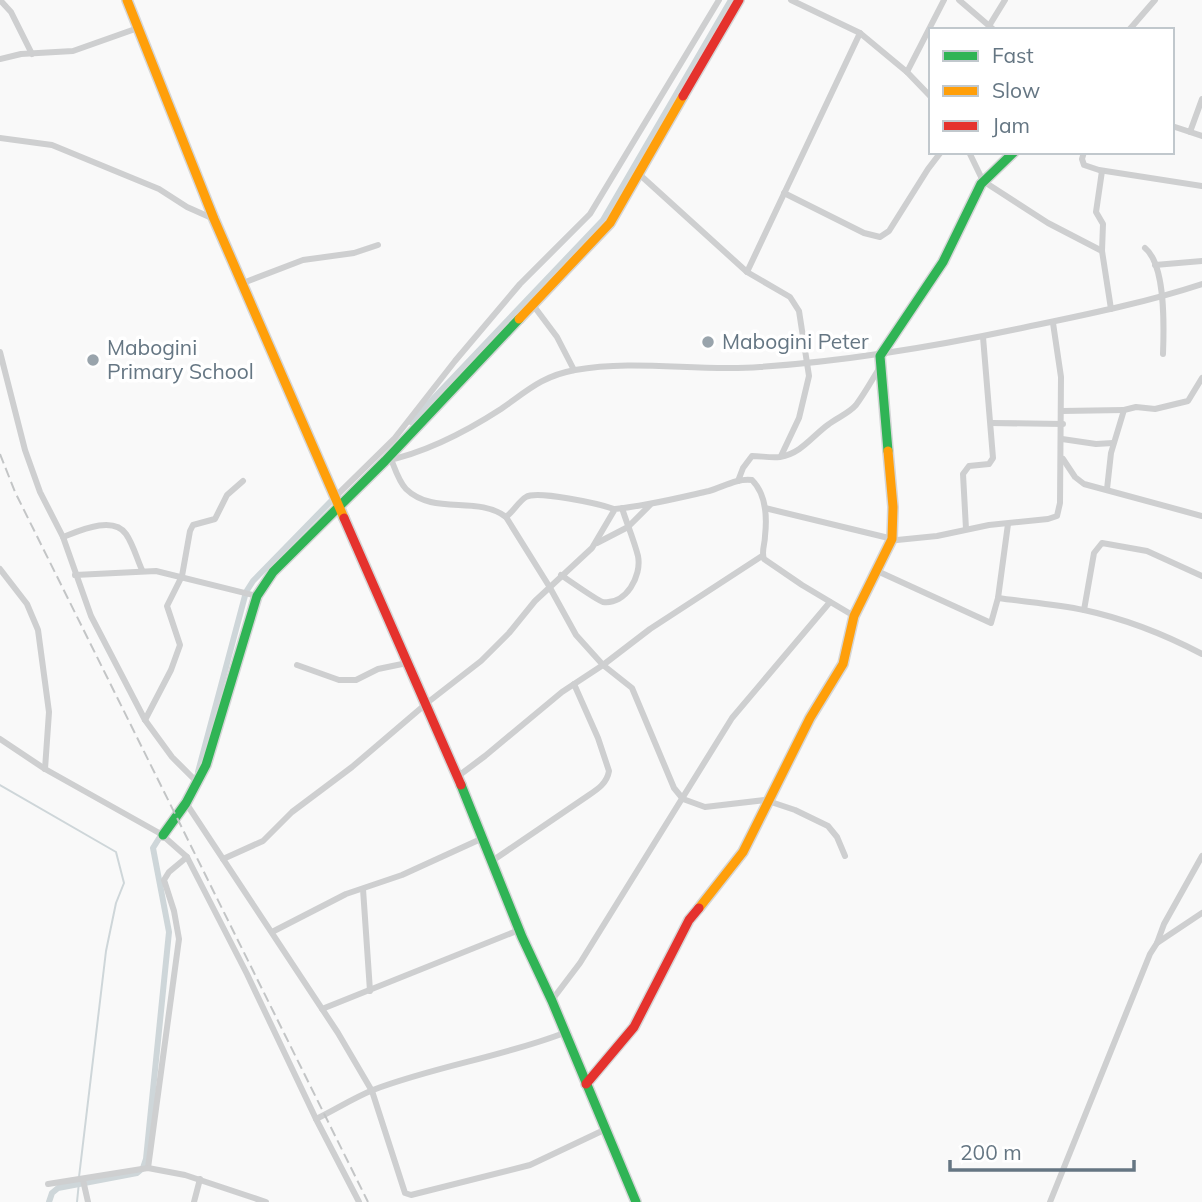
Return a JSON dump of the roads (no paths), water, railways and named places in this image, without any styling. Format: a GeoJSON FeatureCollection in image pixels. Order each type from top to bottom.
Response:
{"type":"FeatureCollection","features":[{"type":"Feature","properties":{"kind":"street"},"geometry":{"type":"LineString","coordinates":[[0,0],[11,12],[32,54]]}},
{"type":"Feature","properties":{"kind":"street"},"geometry":{"type":"LineString","coordinates":[[127,0],[214,219],[407,663],[427,703],[519,930],[552,1000],[636,1202]]}},
{"type":"Feature","properties":{"kind":"street"},"geometry":{"type":"LineString","coordinates":[[335,497],[394,439],[455,360],[520,284],[590,214],[719,0]]}},
{"type":"Feature","properties":{"kind":"street"},"geometry":{"type":"LineString","coordinates":[[163,835],[186,803],[206,765],[257,596],[273,572],[388,460],[610,223],[738,0]]}},
{"type":"Feature","properties":{"kind":"street"},"geometry":{"type":"LineString","coordinates":[[791,0],[860,33],[907,72],[929,95]]}},
{"type":"Feature","properties":{"kind":"street"},"geometry":{"type":"LineString","coordinates":[[930,28],[944,0]]}},
{"type":"Feature","properties":{"kind":"street"},"geometry":{"type":"LineString","coordinates":[[959,0],[992,28],[1005,0]]}},
{"type":"Feature","properties":{"kind":"street"},"geometry":{"type":"LineString","coordinates":[[1131,28],[1155,0]]}},
{"type":"Feature","properties":{"kind":"street"},"geometry":{"type":"LineString","coordinates":[[0,59],[73,51],[138,28]]}},
{"type":"Feature","properties":{"kind":"street"},"geometry":{"type":"LineString","coordinates":[[907,72],[929,29]]}},
{"type":"Feature","properties":{"kind":"street"},"geometry":{"type":"LineString","coordinates":[[747,272],[860,33]]}},
{"type":"Feature","properties":{"kind":"street"},"geometry":{"type":"LineString","coordinates":[[1190,132],[1202,99]]}},
{"type":"Feature","properties":{"kind":"street"},"geometry":{"type":"LineString","coordinates":[[1174,127],[1202,136]]}},
{"type":"Feature","properties":{"kind":"street"},"geometry":{"type":"LineString","coordinates":[[0,138],[52,145],[159,189],[187,207],[214,219]]}},
{"type":"Feature","properties":{"kind":"street"},"geometry":{"type":"LineString","coordinates":[[784,193],[864,233],[880,237],[889,231],[939,154]]}},
{"type":"Feature","properties":{"kind":"street"},"geometry":{"type":"LineString","coordinates":[[970,154],[983,181],[1048,223],[1102,251]]}},
{"type":"Feature","properties":{"kind":"street"},"geometry":{"type":"LineString","coordinates":[[738,481],[752,456],[781,456],[803,448],[832,421],[847,414],[856,404],[943,262],[983,181],[1012,154]]}},
{"type":"Feature","properties":{"kind":"street"},"geometry":{"type":"LineString","coordinates":[[1083,154],[1084,165],[1102,171],[1202,186]]}},
{"type":"Feature","properties":{"kind":"street"},"geometry":{"type":"LineString","coordinates":[[1102,171],[1096,210],[1103,224],[1102,251],[1111,309]]}},
{"type":"Feature","properties":{"kind":"street"},"geometry":{"type":"LineString","coordinates":[[639,174],[747,272],[790,297],[796,304],[809,376],[799,418],[781,456]]}},
{"type":"Feature","properties":{"kind":"street"},"geometry":{"type":"LineString","coordinates":[[243,283],[299,261],[354,253],[378,245]]}},
{"type":"Feature","properties":{"kind":"street"},"geometry":{"type":"LineString","coordinates":[[1145,248],[1153,255],[1163,297],[1163,354]]}},
{"type":"Feature","properties":{"kind":"street"},"geometry":{"type":"LineString","coordinates":[[1156,265],[1202,261]]}},
{"type":"Feature","properties":{"kind":"street"},"geometry":{"type":"LineString","coordinates":[[388,460],[448,437],[499,410],[549,376],[574,370],[607,366],[756,368],[880,361],[1163,297],[1202,284]]}},
{"type":"Feature","properties":{"kind":"street"},"geometry":{"type":"LineString","coordinates":[[533,304],[557,337],[574,370]]}},
{"type":"Feature","properties":{"kind":"street"},"geometry":{"type":"LineString","coordinates":[[765,508],[902,540],[1057,516],[1060,503],[1063,424],[1061,377],[1053,323]]}},
{"type":"Feature","properties":{"kind":"street"},"geometry":{"type":"LineString","coordinates":[[967,529],[963,474],[968,466],[989,464],[993,460],[983,337]]}},
{"type":"Feature","properties":{"kind":"street"},"geometry":{"type":"LineString","coordinates":[[0,352],[25,450],[40,492],[63,537],[91,616],[145,720],[172,757],[196,781]]}},
{"type":"Feature","properties":{"kind":"street"},"geometry":{"type":"LineString","coordinates":[[586,1084],[634,1027],[689,920],[739,859],[818,703],[843,664],[854,616],[892,539],[893,507],[880,361]]}},
{"type":"Feature","properties":{"kind":"street"},"geometry":{"type":"LineString","coordinates":[[1062,411],[1124,410],[1136,407],[1155,409],[1188,401],[1202,378]]}},
{"type":"Feature","properties":{"kind":"street"},"geometry":{"type":"LineString","coordinates":[[1107,489],[1113,443],[1124,410]]}},
{"type":"Feature","properties":{"kind":"street"},"geometry":{"type":"LineString","coordinates":[[991,423],[1063,424]]}},
{"type":"Feature","properties":{"kind":"street"},"geometry":{"type":"LineString","coordinates":[[1062,439],[1096,444],[1113,443]]}},
{"type":"Feature","properties":{"kind":"street"},"geometry":{"type":"LineString","coordinates":[[1062,458],[1079,481],[1200,515],[1202,507]]}},
{"type":"Feature","properties":{"kind":"street"},"geometry":{"type":"LineString","coordinates":[[388,460],[404,487],[418,498],[430,503],[483,508],[499,512],[506,517],[586,649],[632,688],[674,788],[683,799],[705,807],[768,801],[804,813],[828,826],[837,837],[845,856]]}},
{"type":"Feature","properties":{"kind":"street"},"geometry":{"type":"LineString","coordinates":[[506,517],[514,512],[524,498],[530,496],[552,497],[614,509],[709,491],[738,481],[750,480],[755,483],[765,508],[762,556],[769,564],[854,616]]}},
{"type":"Feature","properties":{"kind":"street"},"geometry":{"type":"LineString","coordinates":[[145,720],[171,670],[180,645],[167,606],[182,576],[191,527],[215,519],[226,495],[243,481]]}},
{"type":"Feature","properties":{"kind":"street"},"geometry":{"type":"LineString","coordinates":[[223,859],[263,841],[292,812],[352,767],[481,661],[549,586],[594,545],[628,527],[651,503]]}},
{"type":"Feature","properties":{"kind":"street"},"geometry":{"type":"LineString","coordinates":[[561,575],[600,602],[613,601],[626,593],[634,583],[639,565],[622,508]]}},
{"type":"Feature","properties":{"kind":"street"},"geometry":{"type":"LineString","coordinates":[[594,545],[614,509]]}},
{"type":"Feature","properties":{"kind":"street"},"geometry":{"type":"LineString","coordinates":[[875,570],[987,622],[993,621],[1007,524]]}},
{"type":"Feature","properties":{"kind":"street"},"geometry":{"type":"LineString","coordinates":[[63,537],[84,529],[114,526],[126,533],[142,570]]}},
{"type":"Feature","properties":{"kind":"street"},"geometry":{"type":"LineString","coordinates":[[1083,610],[1094,553],[1101,542],[1147,551],[1202,576]]}},
{"type":"Feature","properties":{"kind":"street"},"geometry":{"type":"LineString","coordinates":[[457,777],[574,684],[650,629],[762,556]]}},
{"type":"Feature","properties":{"kind":"street"},"geometry":{"type":"LineString","coordinates":[[0,569],[27,604],[38,631],[49,712],[45,769]]}},
{"type":"Feature","properties":{"kind":"street"},"geometry":{"type":"LineString","coordinates":[[75,575],[142,570],[182,576],[257,596]]}},
{"type":"Feature","properties":{"kind":"street"},"geometry":{"type":"LineString","coordinates":[[998,598],[1083,610],[1151,630],[1202,654]]}},
{"type":"Feature","properties":{"kind":"street"},"geometry":{"type":"LineString","coordinates":[[552,1000],[580,963],[732,718],[830,602]]}},
{"type":"Feature","properties":{"kind":"street"},"geometry":{"type":"LineString","coordinates":[[298,665],[339,680],[356,680],[378,669],[407,663]]}},
{"type":"Feature","properties":{"kind":"street"},"geometry":{"type":"LineString","coordinates":[[492,861],[589,795],[602,785],[608,776],[609,771],[598,738],[574,684]]}},
{"type":"Feature","properties":{"kind":"street"},"geometry":{"type":"LineString","coordinates":[[0,739],[45,769],[163,835],[187,857],[242,962],[316,1119],[359,1202]]}},
{"type":"Feature","properties":{"kind":"street"},"geometry":{"type":"LineString","coordinates":[[186,803],[322,1009],[372,1091],[403,1189],[408,1194],[530,1165],[604,1130]]}},
{"type":"Feature","properties":{"kind":"street"},"geometry":{"type":"LineString","coordinates":[[272,932],[316,908],[402,875],[483,838]]}},
{"type":"Feature","properties":{"kind":"street"},"geometry":{"type":"LineString","coordinates":[[1050,1202],[1150,954],[1202,856]]}},
{"type":"Feature","properties":{"kind":"street"},"geometry":{"type":"LineString","coordinates":[[148,1168],[179,939],[164,880],[169,872],[187,857]]}},
{"type":"Feature","properties":{"kind":"street"},"geometry":{"type":"LineString","coordinates":[[363,889],[370,991]]}},
{"type":"Feature","properties":{"kind":"street"},"geometry":{"type":"LineString","coordinates":[[1157,943],[1202,913]]}},
{"type":"Feature","properties":{"kind":"street"},"geometry":{"type":"LineString","coordinates":[[322,1009],[519,930]]}},
{"type":"Feature","properties":{"kind":"street"},"geometry":{"type":"LineString","coordinates":[[316,1119],[372,1091],[564,1033]]}},
{"type":"Feature","properties":{"kind":"street"},"geometry":{"type":"LineString","coordinates":[[48,1184],[148,1168],[200,1179],[266,1202]]}},
{"type":"Feature","properties":{"kind":"street"},"geometry":{"type":"LineString","coordinates":[[194,1202],[200,1179]]}},
{"type":"Feature","properties":{"kind":"street"},"geometry":{"type":"LineString","coordinates":[[83,1180],[88,1202]]}},
{"type":"Feature","properties":{"kind":"waterway"},"geometry":{"type":"LineString","coordinates":[[411,422],[603,220],[731,0]]}},
{"type":"Feature","properties":{"kind":"waterway"},"geometry":{"type":"LineString","coordinates":[[198,772],[246,592],[253,581],[336,496]]}},
{"type":"Feature","properties":{"kind":"waterway"},"geometry":{"type":"LineString","coordinates":[[0,785],[116,852],[124,883],[116,903],[106,951],[79,1177]]}},
{"type":"Feature","properties":{"kind":"waterway"},"geometry":{"type":"LineString","coordinates":[[49,1202],[52,1193],[58,1188],[137,1173],[143,1168],[146,1159],[169,932],[153,848],[163,832]]}},
{"type":"Feature","properties":{"kind":"waterway"},"geometry":{"type":"LineString","coordinates":[[77,1202],[79,1182]]}},
{"type":"Feature","properties":{"kind":"railway"},"geometry":{"type":"LineString","coordinates":[[0,454],[15,492],[368,1202]]}},
{"type":"Feature","properties":{"kind":"place","name":"Mabogini Peter"},"geometry":{"type":"Point","coordinates":[708,342]}},
{"type":"Feature","properties":{"kind":"place","name":"Mabogini Primary School"},"geometry":{"type":"Point","coordinates":[93,360]}}]}
